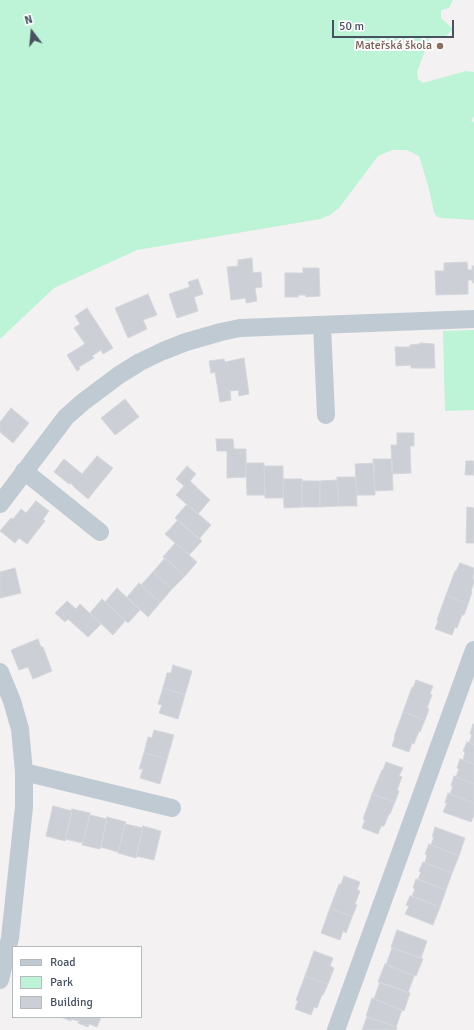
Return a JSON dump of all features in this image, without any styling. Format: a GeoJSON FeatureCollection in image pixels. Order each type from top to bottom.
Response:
{"type":"FeatureCollection","features":[{"type":"Feature","properties":{"kind":"street"},"geometry":{"type":"LineString","coordinates":[[0,504],[66,417],[119,375],[162,351],[186,342],[240,328],[474,319]]}},
{"type":"Feature","properties":{"kind":"street"},"geometry":{"type":"LineString","coordinates":[[322,324],[326,415]]}},
{"type":"Feature","properties":{"kind":"street"},"geometry":{"type":"LineString","coordinates":[[24,471],[100,532]]}},
{"type":"Feature","properties":{"kind":"street"},"geometry":{"type":"LineString","coordinates":[[336,1030],[474,650]]}},
{"type":"Feature","properties":{"kind":"street"},"geometry":{"type":"LineString","coordinates":[[0,672],[12,701],[20,729],[24,772],[24,807],[10,938],[12,946],[0,980]]}},
{"type":"Feature","properties":{"kind":"street"},"geometry":{"type":"LineString","coordinates":[[24,772],[172,808]]}},
{"type":"Feature","properties":{"kind":"green space"},"geometry":{"type":"Polygon","coordinates":[[[0,0],[453,0],[449,8],[441,10],[441,18],[453,29],[445,37],[430,37],[417,72],[418,79],[423,83],[466,71],[474,72],[474,116],[471,121],[474,122],[474,220],[437,217],[434,212],[419,156],[407,150],[392,150],[378,156],[339,208],[330,215],[320,219],[137,250],[54,288],[0,339],[0,0]]]}},
{"type":"Feature","properties":{"kind":"green space"},"geometry":{"type":"Polygon","coordinates":[[[474,330],[474,410],[445,411],[443,331],[474,330]]]}},
{"type":"Feature","properties":{"kind":"building"},"geometry":{"type":"Polygon","coordinates":[[[252,258],[253,273],[261,272],[262,287],[255,288],[257,301],[246,303],[246,298],[231,300],[227,267],[238,266],[238,260],[252,258]]]}},
{"type":"Feature","properties":{"kind":"building"},"geometry":{"type":"Polygon","coordinates":[[[467,262],[468,270],[472,270],[472,266],[474,266],[474,283],[472,280],[468,280],[468,294],[436,295],[435,271],[444,271],[444,263],[467,262]]]}},
{"type":"Feature","properties":{"kind":"building"},"geometry":{"type":"Polygon","coordinates":[[[303,268],[319,268],[320,296],[306,297],[306,295],[298,295],[298,297],[285,297],[285,273],[303,273],[303,268]]]}},
{"type":"Feature","properties":{"kind":"building"},"geometry":{"type":"Polygon","coordinates":[[[198,279],[203,294],[194,297],[198,311],[177,318],[169,294],[190,287],[188,282],[198,279]]]}},
{"type":"Feature","properties":{"kind":"building"},"geometry":{"type":"Polygon","coordinates":[[[148,294],[157,315],[143,320],[147,329],[128,338],[115,308],[148,294]]]}},
{"type":"Feature","properties":{"kind":"building"},"geometry":{"type":"Polygon","coordinates":[[[87,308],[113,348],[103,354],[101,350],[92,356],[94,358],[79,367],[80,369],[77,371],[67,355],[85,344],[74,328],[80,324],[75,316],[87,308]]]}},
{"type":"Feature","properties":{"kind":"building"},"geometry":{"type":"Polygon","coordinates":[[[420,343],[434,344],[435,368],[411,368],[411,365],[396,366],[395,347],[410,347],[410,345],[420,343]]]}},
{"type":"Feature","properties":{"kind":"building"},"geometry":{"type":"Polygon","coordinates":[[[244,358],[249,394],[239,396],[238,390],[230,391],[231,400],[220,402],[215,372],[211,373],[209,361],[224,359],[225,362],[244,358]]]}},
{"type":"Feature","properties":{"kind":"building"},"geometry":{"type":"Polygon","coordinates":[[[125,399],[139,417],[115,435],[101,418],[125,399]]]}},
{"type":"Feature","properties":{"kind":"building"},"geometry":{"type":"Polygon","coordinates":[[[11,408],[29,423],[13,443],[0,432],[0,422],[11,408]]]}},
{"type":"Feature","properties":{"kind":"building"},"geometry":{"type":"Polygon","coordinates":[[[397,433],[414,433],[414,446],[410,446],[411,473],[392,474],[391,445],[397,445],[397,433]]]}},
{"type":"Feature","properties":{"kind":"building"},"geometry":{"type":"Polygon","coordinates":[[[216,439],[233,439],[234,449],[246,449],[246,477],[227,478],[227,451],[217,451],[216,439]]]}},
{"type":"Feature","properties":{"kind":"building"},"geometry":{"type":"Polygon","coordinates":[[[97,456],[113,468],[88,499],[73,485],[70,483],[69,484],[54,472],[64,459],[82,474],[97,456]]]}},
{"type":"Feature","properties":{"kind":"building"},"geometry":{"type":"Polygon","coordinates":[[[373,459],[392,459],[393,490],[375,491],[373,459]]]}},
{"type":"Feature","properties":{"kind":"building"},"geometry":{"type":"Polygon","coordinates":[[[466,461],[474,461],[474,475],[465,475],[466,461]]]}},
{"type":"Feature","properties":{"kind":"building"},"geometry":{"type":"Polygon","coordinates":[[[246,463],[264,463],[265,495],[247,495],[246,463]]]}},
{"type":"Feature","properties":{"kind":"building"},"geometry":{"type":"Polygon","coordinates":[[[374,463],[375,495],[357,495],[355,464],[374,463]]]}},
{"type":"Feature","properties":{"kind":"building"},"geometry":{"type":"Polygon","coordinates":[[[187,466],[196,474],[190,481],[210,500],[198,514],[176,495],[184,486],[176,479],[187,466]]]}},
{"type":"Feature","properties":{"kind":"building"},"geometry":{"type":"Polygon","coordinates":[[[264,466],[283,466],[283,498],[265,498],[264,466]]]}},
{"type":"Feature","properties":{"kind":"building"},"geometry":{"type":"Polygon","coordinates":[[[337,477],[356,477],[357,506],[339,506],[337,477]]]}},
{"type":"Feature","properties":{"kind":"building"},"geometry":{"type":"Polygon","coordinates":[[[283,479],[302,479],[302,507],[284,508],[283,479]]]}},
{"type":"Feature","properties":{"kind":"building"},"geometry":{"type":"Polygon","coordinates":[[[337,480],[339,506],[320,507],[320,481],[337,480]]]}},
{"type":"Feature","properties":{"kind":"building"},"geometry":{"type":"Polygon","coordinates":[[[302,481],[320,481],[320,507],[302,507],[302,481]]]}},
{"type":"Feature","properties":{"kind":"building"},"geometry":{"type":"Polygon","coordinates":[[[36,501],[49,511],[43,519],[45,521],[27,544],[19,538],[15,543],[0,531],[21,509],[26,513],[36,501]]]}},
{"type":"Feature","properties":{"kind":"building"},"geometry":{"type":"Polygon","coordinates":[[[187,504],[211,525],[199,539],[175,518],[187,504]]]}},
{"type":"Feature","properties":{"kind":"building"},"geometry":{"type":"Polygon","coordinates":[[[467,507],[474,508],[474,543],[466,543],[467,507]]]}},
{"type":"Feature","properties":{"kind":"building"},"geometry":{"type":"Polygon","coordinates":[[[178,520],[202,541],[189,555],[165,534],[178,520]]]}},
{"type":"Feature","properties":{"kind":"building"},"geometry":{"type":"Polygon","coordinates":[[[175,543],[197,562],[185,576],[163,557],[175,543]]]}},
{"type":"Feature","properties":{"kind":"building"},"geometry":{"type":"Polygon","coordinates":[[[165,558],[185,576],[172,589],[153,572],[165,558]]]}},
{"type":"Feature","properties":{"kind":"building"},"geometry":{"type":"Polygon","coordinates":[[[460,563],[474,568],[474,582],[468,604],[446,595],[455,571],[460,563]]]}},
{"type":"Feature","properties":{"kind":"building"},"geometry":{"type":"Polygon","coordinates":[[[15,568],[21,593],[0,598],[0,572],[15,568]]]}},
{"type":"Feature","properties":{"kind":"building"},"geometry":{"type":"Polygon","coordinates":[[[153,572],[172,589],[160,603],[141,585],[153,572]]]}},
{"type":"Feature","properties":{"kind":"building"},"geometry":{"type":"Polygon","coordinates":[[[139,583],[160,603],[148,617],[127,597],[139,583]]]}},
{"type":"Feature","properties":{"kind":"building"},"geometry":{"type":"Polygon","coordinates":[[[117,588],[140,610],[128,623],[105,602],[117,588]]]}},
{"type":"Feature","properties":{"kind":"building"},"geometry":{"type":"Polygon","coordinates":[[[446,595],[468,604],[464,615],[462,615],[457,628],[455,627],[452,635],[435,629],[446,595]]]}},
{"type":"Feature","properties":{"kind":"building"},"geometry":{"type":"Polygon","coordinates":[[[102,599],[125,621],[113,635],[90,613],[102,599]]]}},
{"type":"Feature","properties":{"kind":"building"},"geometry":{"type":"Polygon","coordinates":[[[67,601],[76,609],[80,604],[101,624],[88,637],[68,619],[65,622],[55,613],[67,601]]]}},
{"type":"Feature","properties":{"kind":"building"},"geometry":{"type":"Polygon","coordinates":[[[38,639],[41,647],[43,647],[52,671],[33,679],[28,667],[19,670],[11,650],[38,639]]]}},
{"type":"Feature","properties":{"kind":"building"},"geometry":{"type":"Polygon","coordinates":[[[173,665],[192,671],[185,695],[163,688],[167,673],[171,673],[173,665]]]}},
{"type":"Feature","properties":{"kind":"building"},"geometry":{"type":"Polygon","coordinates":[[[416,680],[433,686],[430,694],[432,695],[427,708],[429,709],[425,720],[403,712],[416,680]]]}},
{"type":"Feature","properties":{"kind":"building"},"geometry":{"type":"Polygon","coordinates":[[[163,688],[185,695],[178,719],[159,713],[162,705],[158,704],[163,688]]]}},
{"type":"Feature","properties":{"kind":"building"},"geometry":{"type":"Polygon","coordinates":[[[403,712],[425,720],[414,744],[412,743],[409,752],[392,746],[403,712]]]}},
{"type":"Feature","properties":{"kind":"building"},"geometry":{"type":"Polygon","coordinates":[[[473,724],[474,744],[469,743],[472,735],[470,734],[473,724]]]}},
{"type":"Feature","properties":{"kind":"building"},"geometry":{"type":"Polygon","coordinates":[[[154,730],[174,735],[167,759],[144,753],[148,737],[152,738],[154,730]]]}},
{"type":"Feature","properties":{"kind":"building"},"geometry":{"type":"Polygon","coordinates":[[[467,742],[474,745],[474,764],[463,760],[465,752],[463,751],[467,742]]]}},
{"type":"Feature","properties":{"kind":"building"},"geometry":{"type":"Polygon","coordinates":[[[144,753],[167,759],[160,784],[140,778],[143,769],[139,769],[144,753]]]}},
{"type":"Feature","properties":{"kind":"building"},"geometry":{"type":"Polygon","coordinates":[[[460,759],[474,764],[474,784],[456,777],[460,759]]]}},
{"type":"Feature","properties":{"kind":"building"},"geometry":{"type":"Polygon","coordinates":[[[386,762],[403,768],[399,776],[402,777],[397,790],[399,791],[395,802],[372,794],[386,762]]]}},
{"type":"Feature","properties":{"kind":"building"},"geometry":{"type":"Polygon","coordinates":[[[454,776],[474,784],[474,803],[450,794],[454,776]]]}},
{"type":"Feature","properties":{"kind":"building"},"geometry":{"type":"Polygon","coordinates":[[[448,793],[474,803],[474,815],[471,822],[443,812],[447,803],[445,803],[448,793]]]}},
{"type":"Feature","properties":{"kind":"building"},"geometry":{"type":"Polygon","coordinates":[[[372,794],[395,802],[384,826],[381,826],[378,834],[362,828],[365,820],[363,819],[372,794]]]}},
{"type":"Feature","properties":{"kind":"building"},"geometry":{"type":"Polygon","coordinates":[[[53,806],[72,811],[65,841],[46,836],[53,806]]]}},
{"type":"Feature","properties":{"kind":"building"},"geometry":{"type":"Polygon","coordinates":[[[72,809],[90,813],[83,843],[65,839],[72,809]]]}},
{"type":"Feature","properties":{"kind":"building"},"geometry":{"type":"Polygon","coordinates":[[[90,815],[107,819],[100,849],[82,845],[90,815]]]}},
{"type":"Feature","properties":{"kind":"building"},"geometry":{"type":"Polygon","coordinates":[[[107,817],[126,822],[118,852],[101,847],[107,817]]]}},
{"type":"Feature","properties":{"kind":"building"},"geometry":{"type":"Polygon","coordinates":[[[125,824],[143,828],[136,858],[118,853],[125,824]]]}},
{"type":"Feature","properties":{"kind":"building"},"geometry":{"type":"Polygon","coordinates":[[[143,826],[161,831],[154,860],[136,856],[143,826]]]}},
{"type":"Feature","properties":{"kind":"building"},"geometry":{"type":"Polygon","coordinates":[[[435,827],[465,838],[459,856],[431,845],[435,827]]]}},
{"type":"Feature","properties":{"kind":"building"},"geometry":{"type":"Polygon","coordinates":[[[429,844],[459,856],[452,873],[425,863],[427,855],[425,854],[429,844]]]}},
{"type":"Feature","properties":{"kind":"building"},"geometry":{"type":"Polygon","coordinates":[[[423,862],[452,873],[446,890],[418,879],[421,872],[419,871],[423,862]]]}},
{"type":"Feature","properties":{"kind":"building"},"geometry":{"type":"Polygon","coordinates":[[[344,876],[360,882],[357,890],[360,891],[355,904],[357,905],[352,917],[330,908],[339,884],[341,884],[344,876]]]}},
{"type":"Feature","properties":{"kind":"building"},"geometry":{"type":"Polygon","coordinates":[[[416,879],[446,890],[440,907],[412,896],[415,889],[413,888],[416,879]]]}},
{"type":"Feature","properties":{"kind":"building"},"geometry":{"type":"Polygon","coordinates":[[[410,896],[440,907],[433,925],[405,914],[409,906],[406,905],[410,896]]]}},
{"type":"Feature","properties":{"kind":"building"},"geometry":{"type":"Polygon","coordinates":[[[330,908],[352,917],[346,933],[343,931],[340,940],[321,933],[330,908]]]}},
{"type":"Feature","properties":{"kind":"building"},"geometry":{"type":"Polygon","coordinates":[[[397,930],[427,941],[421,958],[391,947],[397,930]]]}},
{"type":"Feature","properties":{"kind":"building"},"geometry":{"type":"Polygon","coordinates":[[[392,948],[423,959],[416,976],[386,965],[392,948]]]}},
{"type":"Feature","properties":{"kind":"building"},"geometry":{"type":"Polygon","coordinates":[[[314,951],[333,958],[330,966],[334,968],[328,984],[305,976],[314,951]]]}},
{"type":"Feature","properties":{"kind":"building"},"geometry":{"type":"Polygon","coordinates":[[[385,964],[414,976],[408,993],[378,982],[385,964]]]}},
{"type":"Feature","properties":{"kind":"building"},"geometry":{"type":"Polygon","coordinates":[[[305,976],[328,984],[317,1008],[314,1007],[311,1015],[295,1009],[298,1001],[296,1000],[305,976]]]}},
{"type":"Feature","properties":{"kind":"building"},"geometry":{"type":"Polygon","coordinates":[[[380,982],[410,993],[404,1011],[374,999],[380,982]]]}},
{"type":"Feature","properties":{"kind":"building"},"geometry":{"type":"Polygon","coordinates":[[[372,998],[402,1010],[396,1027],[366,1016],[372,998]]]}},
{"type":"Feature","properties":{"kind":"building"},"geometry":{"type":"Polygon","coordinates":[[[367,1017],[397,1027],[396,1030],[362,1030],[367,1017]]]}},
{"type":"Feature","properties":{"kind":"building"},"geometry":{"type":"Polygon","coordinates":[[[64,1018],[80,1018],[79,1021],[71,1019],[71,1021],[64,1018]]]}},
{"type":"Feature","properties":{"kind":"building"},"geometry":{"type":"Polygon","coordinates":[[[80,1018],[101,1018],[97,1027],[89,1024],[88,1027],[78,1023],[80,1018]]]}},
{"type":"Feature","properties":{"kind":"place","name":"Mateřská škola"},"geometry":{"type":"Point","coordinates":[440,46]}}]}
